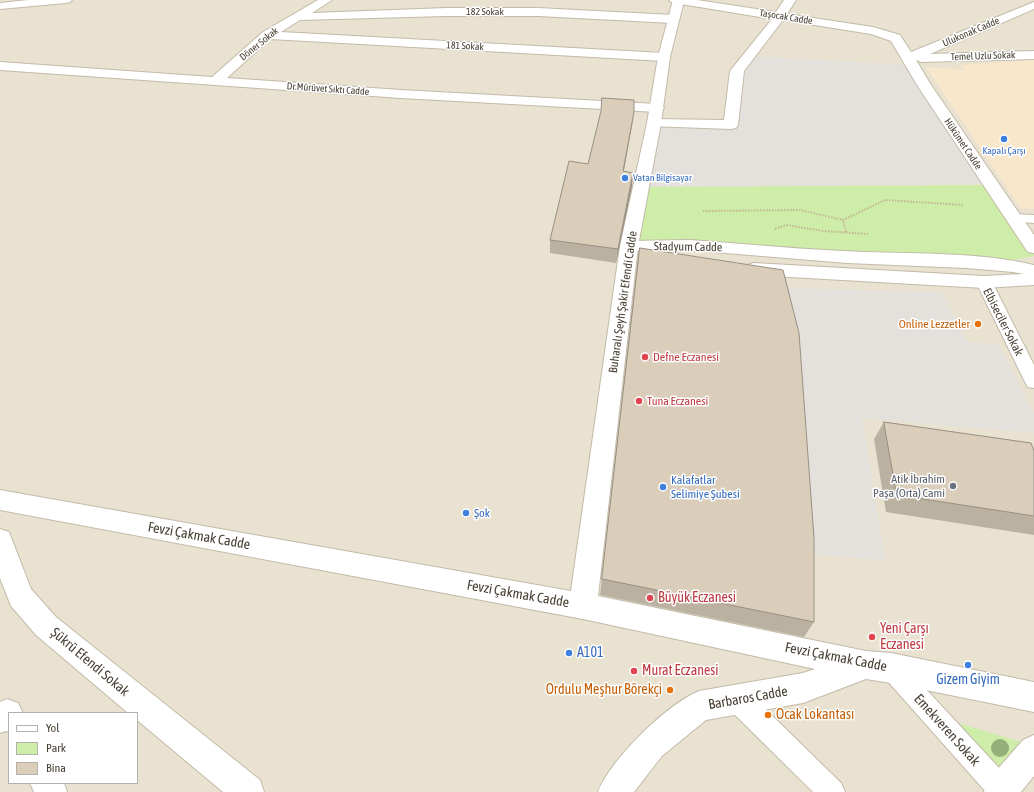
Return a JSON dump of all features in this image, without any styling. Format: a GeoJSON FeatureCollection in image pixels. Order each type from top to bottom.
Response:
{"type":"FeatureCollection","features":[{"type":"Feature","properties":{"kind":"street"},"geometry":{"type":"LineString","coordinates":[[0,6],[66,0]]}},
{"type":"Feature","properties":{"kind":"street","name":"Döner Sokak"},"geometry":{"type":"LineString","coordinates":[[215,81],[267,35],[326,0]]}},
{"type":"Feature","properties":{"kind":"street"},"geometry":{"type":"LineString","coordinates":[[780,16],[788,0]]}},
{"type":"Feature","properties":{"kind":"street","name":"Ulukonak Cadde"},"geometry":{"type":"LineString","coordinates":[[909,58],[1034,5]]}},
{"type":"Feature","properties":{"kind":"street","name":"182 Sokak"},"geometry":{"type":"LineString","coordinates":[[298,17],[446,12],[538,12],[675,6]]}},
{"type":"Feature","properties":{"kind":"street","name":"Taşocak Cadde"},"geometry":{"type":"LineString","coordinates":[[675,6],[780,16],[873,31],[896,38]]}},
{"type":"Feature","properties":{"kind":"street","name":"Buharalı Şeyh Şakir Efendi Cadde"},"geometry":{"type":"LineString","coordinates":[[583,606],[629,246],[656,115],[664,57],[675,6]]}},
{"type":"Feature","properties":{"kind":"street","name":"Dr.Mürüvet Sıktı Cadde"},"geometry":{"type":"LineString","coordinates":[[0,66],[401,94],[656,115],[731,126],[736,71],[780,16]]}},
{"type":"Feature","properties":{"kind":"street","name":"181 Sokak"},"geometry":{"type":"LineString","coordinates":[[267,35],[664,57]]}},
{"type":"Feature","properties":{"kind":"street","name":"Hükümet Cadde"},"geometry":{"type":"LineString","coordinates":[[896,38],[924,85],[1034,248]]}},
{"type":"Feature","properties":{"kind":"street","name":"Temel Uzlu Sokak"},"geometry":{"type":"LineString","coordinates":[[909,58],[1034,55]]}},
{"type":"Feature","properties":{"kind":"street"},"geometry":{"type":"LineString","coordinates":[[1015,218],[1034,219]]}},
{"type":"Feature","properties":{"kind":"street","name":"Stadyum Cadde"},"geometry":{"type":"LineString","coordinates":[[629,246],[689,245],[847,257],[966,262],[1013,266],[1034,271]]}},
{"type":"Feature","properties":{"kind":"street","name":"Stadyum Cadde"},"geometry":{"type":"LineString","coordinates":[[629,246],[670,260],[684,262]]}},
{"type":"Feature","properties":{"kind":"street"},"geometry":{"type":"LineString","coordinates":[[738,268],[984,282],[1019,281],[1034,278]]}},
{"type":"Feature","properties":{"kind":"street","name":"Elbiseciler Sokak"},"geometry":{"type":"LineString","coordinates":[[984,282],[1034,382]]}},
{"type":"Feature","properties":{"kind":"street","name":"Fevzi Çakmak Cadde"},"geometry":{"type":"LineString","coordinates":[[0,500],[583,606],[1034,697]]}},
{"type":"Feature","properties":{"kind":"street","name":"Şükrü Efendi Sokak"},"geometry":{"type":"LineString","coordinates":[[0,540],[2,549],[21,597],[46,626],[248,792]]}},
{"type":"Feature","properties":{"kind":"street","name":"Barbaros Cadde"},"geometry":{"type":"LineString","coordinates":[[614,792],[651,745],[699,706],[803,688],[878,666]]}},
{"type":"Feature","properties":{"kind":"street","name":"Emekveren Sokak"},"geometry":{"type":"LineString","coordinates":[[878,666],[1002,792]]}},
{"type":"Feature","properties":{"kind":"street"},"geometry":{"type":"LineString","coordinates":[[738,700],[832,792]]}},
{"type":"Feature","properties":{"kind":"street"},"geometry":{"type":"LineString","coordinates":[[1002,792],[1034,751]]}},
{"type":"Feature","properties":{"kind":"path"},"geometry":{"type":"LineString","coordinates":[[703,211],[800,210],[843,220],[885,200],[963,205]]}},
{"type":"Feature","properties":{"kind":"path"},"geometry":{"type":"LineString","coordinates":[[843,220],[846,232]]}},
{"type":"Feature","properties":{"kind":"shaded area"},"geometry":{"type":"Polygon","coordinates":[[[0,0],[1034,0],[1034,792],[0,792],[0,0]]]}},
{"type":"Feature","properties":{"kind":"shaded area"},"geometry":{"type":"Polygon","coordinates":[[[748,56],[907,65],[984,184],[641,187],[654,123],[731,125],[737,71],[748,56]]]}},
{"type":"Feature","properties":{"kind":"shaded area","name":"Kapalı Çarşı"},"geometry":{"type":"Polygon","coordinates":[[[1034,60],[1034,209],[1020,208],[926,67],[966,70],[961,65],[1034,60]]]}},
{"type":"Feature","properties":{"kind":"shaded area"},"geometry":{"type":"Polygon","coordinates":[[[777,288],[942,292],[967,342],[999,344],[1034,413],[1034,433],[862,418],[885,560],[804,554],[777,288]]]}},
{"type":"Feature","properties":{"kind":"green space"},"geometry":{"type":"Polygon","coordinates":[[[991,185],[1034,249],[1034,256],[1008,261],[629,246],[641,187],[991,185]]]}},
{"type":"Feature","properties":{"kind":"green space"},"geometry":{"type":"Polygon","coordinates":[[[948,720],[1034,746],[1009,780],[948,720]]]}},
{"type":"Feature","properties":{"kind":"building"},"geometry":{"type":"Polygon","coordinates":[[[602,98],[634,100],[634,112],[623,171],[633,173],[618,249],[550,240],[569,161],[588,164],[601,111],[602,98]]]}},
{"type":"Feature","properties":{"kind":"building"},"geometry":{"type":"Polygon","coordinates":[[[640,248],[783,270],[799,333],[814,538],[814,622],[602,579],[640,248]]]}},
{"type":"Feature","properties":{"kind":"building","name":"Atik İbrahim Paşa (Orta) Cami"},"geometry":{"type":"Polygon","coordinates":[[[884,422],[1031,443],[1034,451],[1034,516],[897,495],[884,422]]]}},
{"type":"Feature","properties":{"kind":"place","name":"Kapalı Çarşı"},"geometry":{"type":"Point","coordinates":[1004,139]}},
{"type":"Feature","properties":{"kind":"place","name":"Vatan Bilgisayar"},"geometry":{"type":"Point","coordinates":[625,178]}},
{"type":"Feature","properties":{"kind":"place","name":"Online Lezzetler"},"geometry":{"type":"Point","coordinates":[978,324]}},
{"type":"Feature","properties":{"kind":"place","name":"Defne Eczanesi"},"geometry":{"type":"Point","coordinates":[645,357]}},
{"type":"Feature","properties":{"kind":"place","name":"Tuna Eczanesi"},"geometry":{"type":"Point","coordinates":[639,401]}},
{"type":"Feature","properties":{"kind":"place","name":"Atik İbrahim Paşa (Orta) Cami"},"geometry":{"type":"Point","coordinates":[953,486]}},
{"type":"Feature","properties":{"kind":"place","name":"Kalafatlar Selimiye Şubesi"},"geometry":{"type":"Point","coordinates":[663,487]}},
{"type":"Feature","properties":{"kind":"place","name":"Şok"},"geometry":{"type":"Point","coordinates":[466,513]}},
{"type":"Feature","properties":{"kind":"place","name":"Büyük Eczanesi"},"geometry":{"type":"Point","coordinates":[650,598]}},
{"type":"Feature","properties":{"kind":"place","name":"Yeni Çarşı Eczanesi"},"geometry":{"type":"Point","coordinates":[872,637]}},
{"type":"Feature","properties":{"kind":"place","name":"A101"},"geometry":{"type":"Point","coordinates":[569,653]}},
{"type":"Feature","properties":{"kind":"place","name":"Gizem Giyim"},"geometry":{"type":"Point","coordinates":[968,665]}},
{"type":"Feature","properties":{"kind":"place","name":"Murat Eczanesi"},"geometry":{"type":"Point","coordinates":[634,671]}},
{"type":"Feature","properties":{"kind":"place","name":"Ordulu Meşhur Börekçi"},"geometry":{"type":"Point","coordinates":[670,690]}},
{"type":"Feature","properties":{"kind":"place","name":"Ocak Lokantası"},"geometry":{"type":"Point","coordinates":[768,715]}}]}
